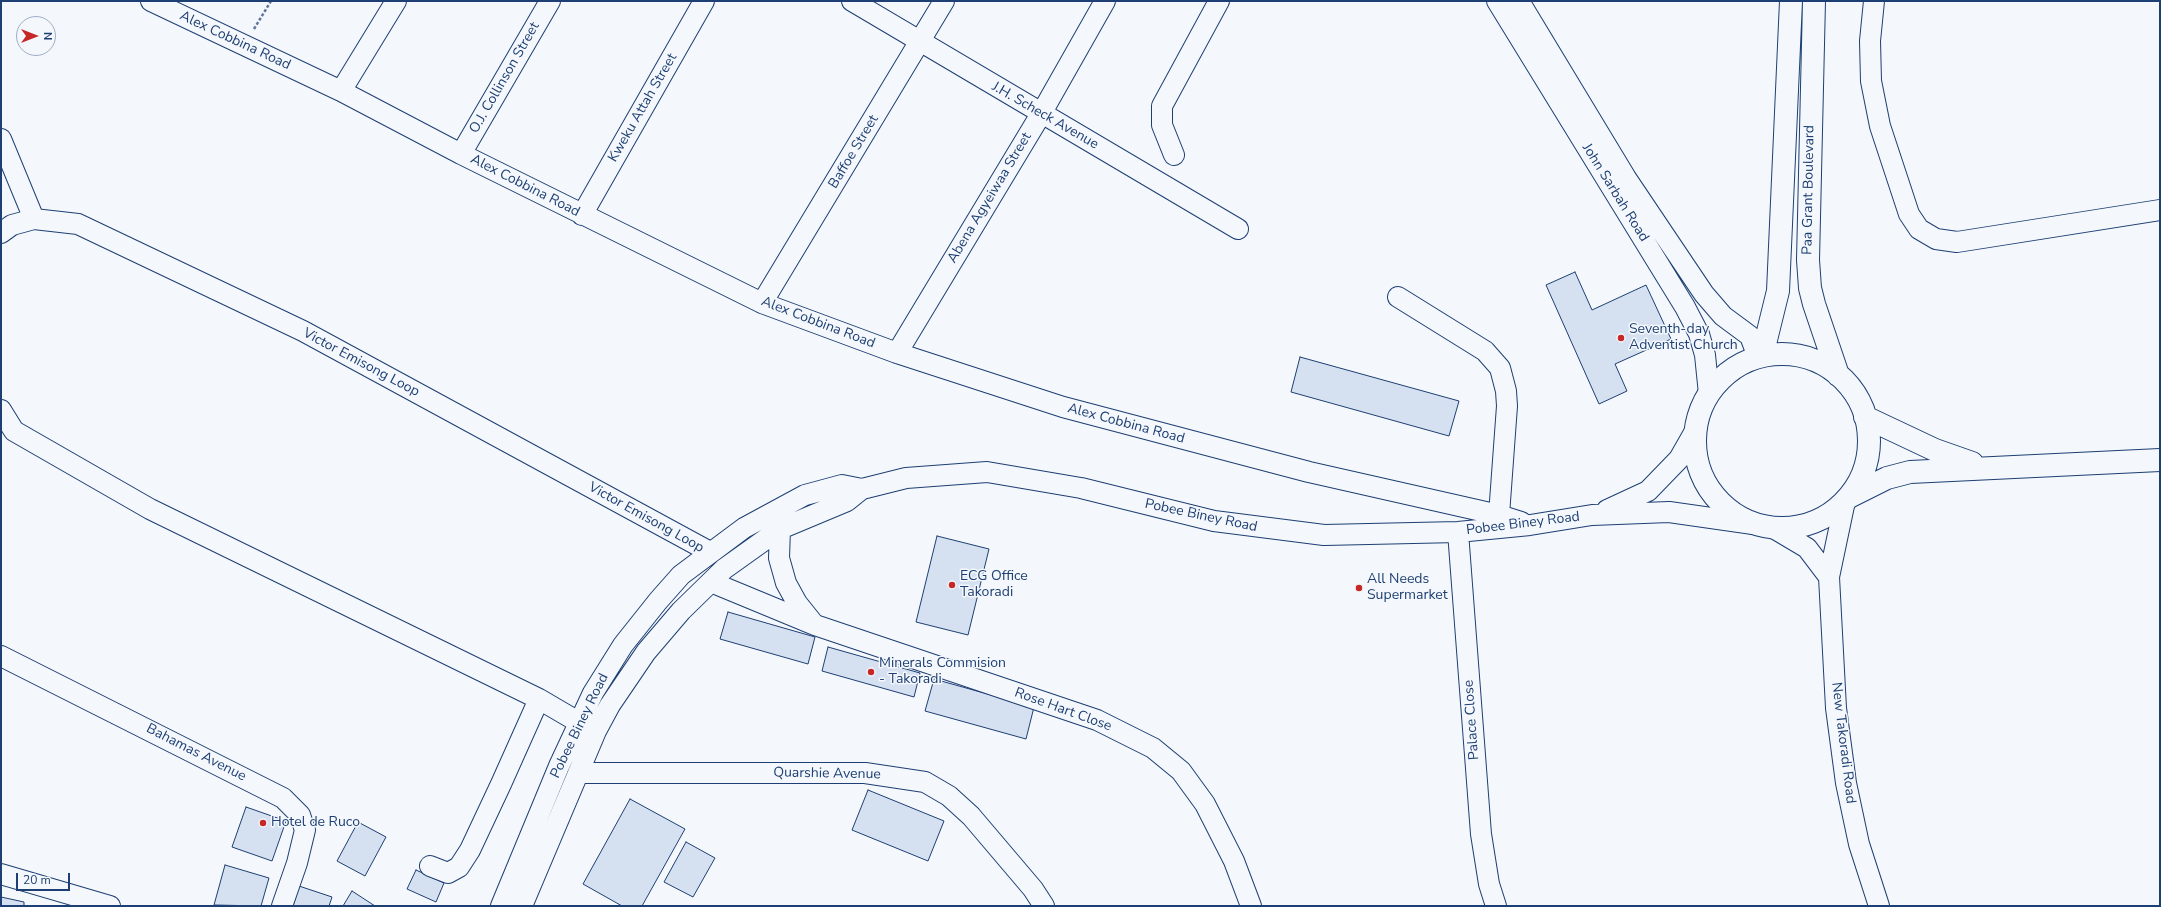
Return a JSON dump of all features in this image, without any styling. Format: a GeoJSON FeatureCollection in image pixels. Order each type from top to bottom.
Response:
{"type":"FeatureCollection","features":[{"type":"Feature","properties":{"kind":"main road","name":"Paa Grant Boulevard"},"geometry":{"type":"LineString","coordinates":[[1760,357],[1778,291],[1791,1]]}},
{"type":"Feature","properties":{"kind":"main road","name":"Paa Grant Boulevard"},"geometry":{"type":"LineString","coordinates":[[1814,1],[1808,260],[1810,288],[1814,304],[1838,375]]}},
{"type":"Feature","properties":{"kind":"main road"},"geometry":{"type":"LineString","coordinates":[[1782,354],[1802,356],[1821,363],[1838,375],[1850,387],[1859,401],[1865,417],[1868,438],[1867,459],[1860,479],[1847,499],[1831,514],[1814,523],[1795,528],[1775,529],[1753,524],[1735,516],[1720,503],[1708,488],[1700,470],[1695,450],[1695,431],[1700,412],[1709,394],[1722,378],[1739,365],[1760,357],[1782,354]]}},
{"type":"Feature","properties":{"kind":"main road"},"geometry":{"type":"LineString","coordinates":[[1865,417],[1955,458],[1990,468]]}},
{"type":"Feature","properties":{"kind":"main road"},"geometry":{"type":"LineString","coordinates":[[1847,499],[1887,478],[1910,472],[2160,460]]}},
{"type":"Feature","properties":{"kind":"street","name":"Alex Cobbina Road"},"geometry":{"type":"LineString","coordinates":[[153,1],[341,91],[582,215],[762,303],[897,353],[1063,407],[1309,472],[1499,515],[1530,525]]}},
{"type":"Feature","properties":{"kind":"street"},"geometry":{"type":"LineString","coordinates":[[341,91],[396,1]]}},
{"type":"Feature","properties":{"kind":"street","name":"O.J. Collinson Street"},"geometry":{"type":"LineString","coordinates":[[461,154],[550,1]]}},
{"type":"Feature","properties":{"kind":"street","name":"Kweku Attah Street"},"geometry":{"type":"LineString","coordinates":[[582,215],[704,1]]}},
{"type":"Feature","properties":{"kind":"street","name":"J.H. Scheck Avenue"},"geometry":{"type":"LineString","coordinates":[[852,1],[1238,229]]}},
{"type":"Feature","properties":{"kind":"street","name":"Baffoe Street"},"geometry":{"type":"LineString","coordinates":[[762,303],[944,1]]}},
{"type":"Feature","properties":{"kind":"street","name":"Abena Agyeiwaa Street"},"geometry":{"type":"LineString","coordinates":[[897,353],[1041,114],[1105,1]]}},
{"type":"Feature","properties":{"kind":"street"},"geometry":{"type":"LineString","coordinates":[[1174,155],[1162,125],[1162,106],[1219,1]]}},
{"type":"Feature","properties":{"kind":"street","name":"John Sarbah Road"},"geometry":{"type":"LineString","coordinates":[[1497,1],[1685,307],[1699,334],[1705,355],[1709,394]]}},
{"type":"Feature","properties":{"kind":"street","name":"John Sarbah Road"},"geometry":{"type":"LineString","coordinates":[[1519,1],[1626,178],[1704,294],[1723,316],[1750,336],[1760,357]]}},
{"type":"Feature","properties":{"kind":"street"},"geometry":{"type":"LineString","coordinates":[[1874,1],[1870,41],[1871,81],[1878,119],[1909,214],[1920,229],[1936,239],[1957,242],[2160,210]]}},
{"type":"Feature","properties":{"kind":"street"},"geometry":{"type":"LineString","coordinates":[[1,139],[34,219]]}},
{"type":"Feature","properties":{"kind":"street","name":"Victor Emisong Loop"},"geometry":{"type":"LineString","coordinates":[[1,233],[12,225],[34,219],[78,224],[303,331],[710,552]]}},
{"type":"Feature","properties":{"kind":"street"},"geometry":{"type":"LineString","coordinates":[[1398,297],[1485,351],[1500,368],[1506,390],[1507,406],[1499,515]]}},
{"type":"Feature","properties":{"kind":"street"},"geometry":{"type":"LineString","coordinates":[[1,410],[14,431],[150,509],[539,699],[580,723]]}},
{"type":"Feature","properties":{"kind":"street"},"geometry":{"type":"LineString","coordinates":[[1592,516],[1627,502],[1648,491],[1679,460],[1695,431]]}},
{"type":"Feature","properties":{"kind":"street","name":"Pobee Biney Road"},"geometry":{"type":"LineString","coordinates":[[522,906],[578,772],[610,705],[646,652],[681,611],[724,569],[780,529],[847,501],[862,489],[906,478],[987,472],[1081,488],[1214,522],[1324,535],[1458,532],[1530,525],[1592,516]]}},
{"type":"Feature","properties":{"kind":"street","name":"Pobee Biney Road"},"geometry":{"type":"LineString","coordinates":[[500,906],[559,766],[593,693],[623,645],[658,601],[682,575],[710,552],[744,528],[805,495],[842,485],[862,489]]}},
{"type":"Feature","properties":{"kind":"street","name":"New Takoradi Road"},"geometry":{"type":"LineString","coordinates":[[1847,499],[1829,577],[1836,708],[1846,783],[1859,844],[1879,906]]}},
{"type":"Feature","properties":{"kind":"street"},"geometry":{"type":"LineString","coordinates":[[1592,516],[1670,512],[1753,524]]}},
{"type":"Feature","properties":{"kind":"street"},"geometry":{"type":"LineString","coordinates":[[780,529],[779,558],[786,583],[797,603],[815,625]]}},
{"type":"Feature","properties":{"kind":"street"},"geometry":{"type":"LineString","coordinates":[[1775,529],[1807,548],[1829,577]]}},
{"type":"Feature","properties":{"kind":"street","name":"Palace Close"},"geometry":{"type":"LineString","coordinates":[[1458,532],[1481,834],[1489,884],[1496,906]]}},
{"type":"Feature","properties":{"kind":"street","name":"Rose Hart Close"},"geometry":{"type":"LineString","coordinates":[[711,582],[815,625],[1097,720],[1153,748],[1181,771],[1206,804],[1234,861],[1251,906]]}},
{"type":"Feature","properties":{"kind":"street","name":"Bahamas Avenue"},"geometry":{"type":"LineString","coordinates":[[1,656],[283,798],[300,815],[305,830],[297,863],[282,906]]}},
{"type":"Feature","properties":{"kind":"street"},"geometry":{"type":"LineString","coordinates":[[430,866],[448,873],[459,867],[470,850],[539,699]]}},
{"type":"Feature","properties":{"kind":"street","name":"Quarshie Avenue"},"geometry":{"type":"LineString","coordinates":[[578,772],[864,773],[925,782],[949,796],[971,816],[1033,889],[1044,906]]}},
{"type":"Feature","properties":{"kind":"street"},"geometry":{"type":"LineString","coordinates":[[1,874],[110,906]]}},
{"type":"Feature","properties":{"kind":"path"},"geometry":{"type":"LineString","coordinates":[[245,45],[271,1]]}},
{"type":"Feature","properties":{"kind":"building"},"geometry":{"type":"Polygon","coordinates":[[[1575,272],[1592,310],[1646,285],[1671,339],[1615,364],[1627,391],[1599,404],[1546,285],[1575,272]]]}},
{"type":"Feature","properties":{"kind":"building"},"geometry":{"type":"Polygon","coordinates":[[[1300,357],[1459,401],[1449,436],[1291,392],[1300,357]]]}},
{"type":"Feature","properties":{"kind":"building","name":"ECG Office Takoradi"},"geometry":{"type":"Polygon","coordinates":[[[937,536],[989,549],[968,635],[916,622],[937,536]]]}},
{"type":"Feature","properties":{"kind":"building"},"geometry":{"type":"Polygon","coordinates":[[[728,612],[815,637],[808,664],[720,639],[728,612]]]}},
{"type":"Feature","properties":{"kind":"building","name":"Minerals Commision - Takoradi"},"geometry":{"type":"Polygon","coordinates":[[[828,647],[920,673],[914,697],[822,671],[828,647]]]}},
{"type":"Feature","properties":{"kind":"building"},"geometry":{"type":"Polygon","coordinates":[[[934,679],[1034,707],[1026,739],[925,711],[934,679]]]}},
{"type":"Feature","properties":{"kind":"building"},"geometry":{"type":"Polygon","coordinates":[[[868,790],[944,821],[928,861],[852,830],[868,790]]]}},
{"type":"Feature","properties":{"kind":"building"},"geometry":{"type":"Polygon","coordinates":[[[630,799],[685,829],[642,906],[622,906],[583,884],[630,799]]]}},
{"type":"Feature","properties":{"kind":"building"},"geometry":{"type":"Polygon","coordinates":[[[246,807],[286,821],[272,861],[232,847],[246,807]]]}},
{"type":"Feature","properties":{"kind":"building"},"geometry":{"type":"Polygon","coordinates":[[[358,822],[386,837],[365,876],[337,861],[358,822]]]}},
{"type":"Feature","properties":{"kind":"building"},"geometry":{"type":"Polygon","coordinates":[[[686,842],[715,858],[693,897],[664,882],[686,842]]]}},
{"type":"Feature","properties":{"kind":"building"},"geometry":{"type":"Polygon","coordinates":[[[225,865],[269,878],[261,906],[214,905],[225,865]]]}},
{"type":"Feature","properties":{"kind":"building"},"geometry":{"type":"Polygon","coordinates":[[[416,870],[444,883],[436,902],[407,889],[416,870]]]}},
{"type":"Feature","properties":{"kind":"building"},"geometry":{"type":"Polygon","coordinates":[[[299,886],[332,897],[329,906],[293,906],[299,886]]]}},
{"type":"Feature","properties":{"kind":"building"},"geometry":{"type":"Polygon","coordinates":[[[352,891],[375,906],[343,906],[352,891]]]}},
{"type":"Feature","properties":{"kind":"building"},"geometry":{"type":"Polygon","coordinates":[[[1,897],[24,902],[24,906],[1,906],[1,897]]]}},
{"type":"Feature","properties":{"kind":"place","name":"Seventh-day Adventist Church"},"geometry":{"type":"Point","coordinates":[1621,338]}},
{"type":"Feature","properties":{"kind":"place","name":"ECG Office Takoradi"},"geometry":{"type":"Point","coordinates":[952,585]}},
{"type":"Feature","properties":{"kind":"place","name":"All Needs Supermarket"},"geometry":{"type":"Point","coordinates":[1359,588]}},
{"type":"Feature","properties":{"kind":"place","name":"Minerals Commision - Takoradi"},"geometry":{"type":"Point","coordinates":[871,672]}},
{"type":"Feature","properties":{"kind":"place","name":"Hotel de Ruco"},"geometry":{"type":"Point","coordinates":[263,823]}}]}
